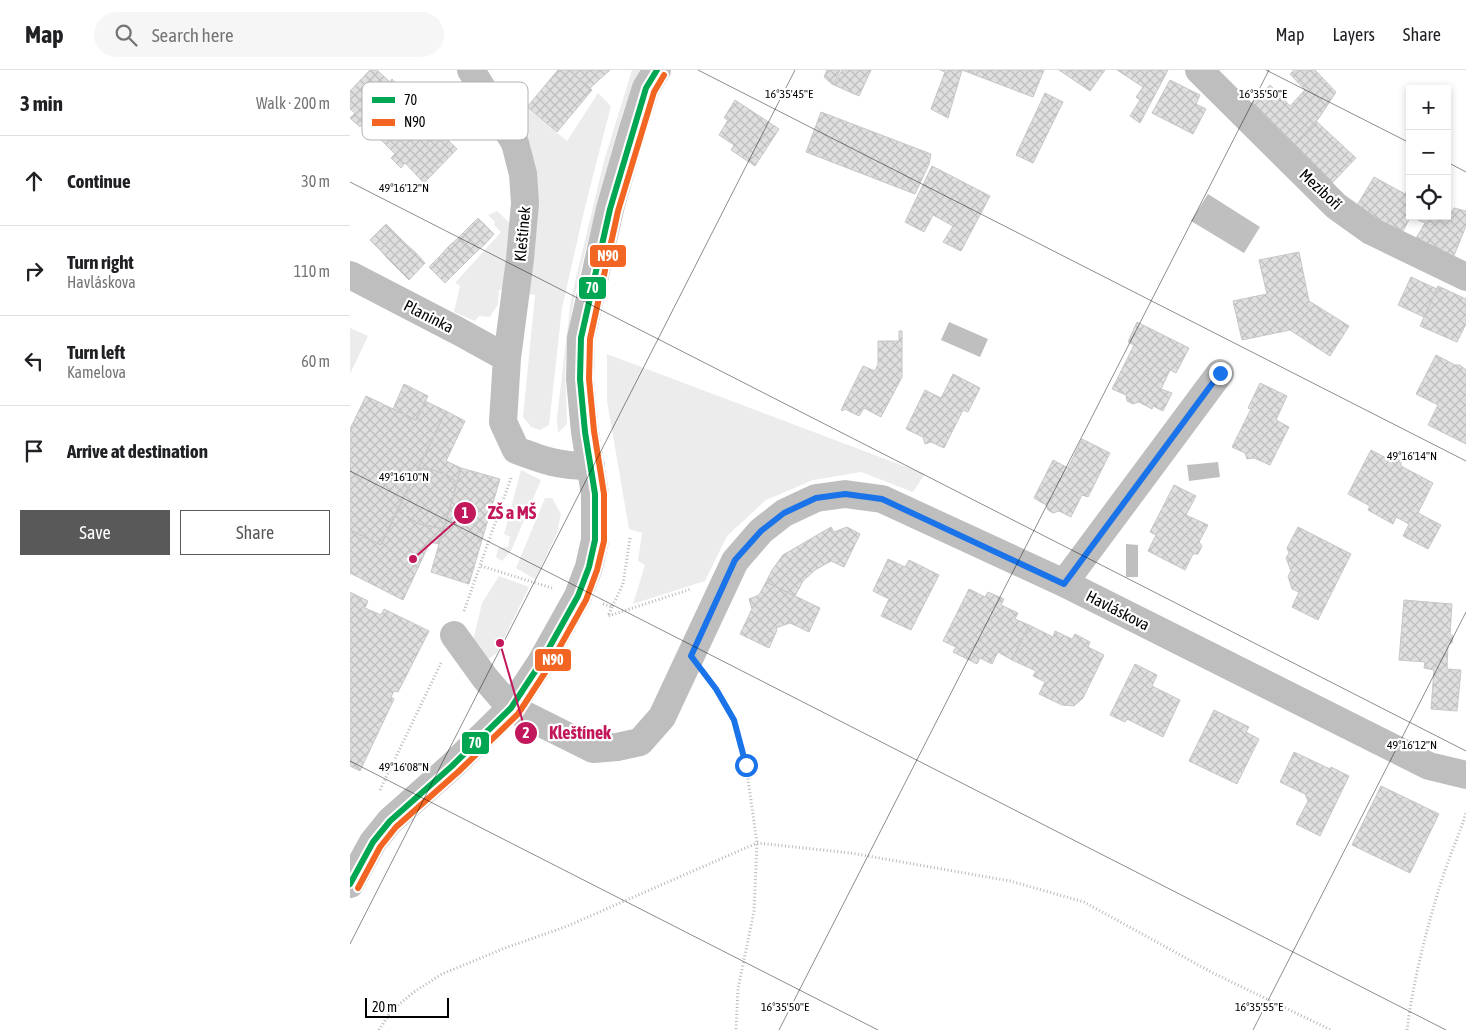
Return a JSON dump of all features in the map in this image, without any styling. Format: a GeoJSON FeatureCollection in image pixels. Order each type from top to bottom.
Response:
{"type":"FeatureCollection","features":[{"type":"Feature","properties":{"kind":"street","name":"Kleštínek"},"geometry":{"type":"LineString","coordinates":[[470,70],[477,82]]}},
{"type":"Feature","properties":{"kind":"street"},"geometry":{"type":"LineString","coordinates":[[350,884],[373,842],[390,821],[452,766],[511,708],[563,625],[578,596],[589,567],[595,540],[595,494],[580,378],[581,338],[610,209],[646,88],[657,70]]}},
{"type":"Feature","properties":{"kind":"street","name":"Meziboří"},"geometry":{"type":"LineString","coordinates":[[1199,70],[1336,206],[1371,231],[1466,277]]}},
{"type":"Feature","properties":{"kind":"street","name":"Kleštínek"},"geometry":{"type":"LineString","coordinates":[[513,140],[523,174],[525,203],[507,358],[503,422],[516,450],[549,462],[568,466],[591,466]]}},
{"type":"Feature","properties":{"kind":"street","name":"Planinka"},"geometry":{"type":"LineString","coordinates":[[350,275],[507,358]]}},
{"type":"Feature","properties":{"kind":"street"},"geometry":{"type":"LineString","coordinates":[[1064,584],[1220,373]]}},
{"type":"Feature","properties":{"kind":"street","name":"Havláskova"},"geometry":{"type":"LineString","coordinates":[[511,708],[593,749],[617,747],[640,742],[662,717],[735,560],[761,531],[784,513],[816,498],[845,494],[882,499],[1064,584],[1429,766],[1466,775]]}},
{"type":"Feature","properties":{"kind":"street"},"geometry":{"type":"LineString","coordinates":[[454,635],[485,678],[511,708]]}},
{"type":"Feature","properties":{"kind":"path"},"geometry":{"type":"LineString","coordinates":[[377,797],[454,635],[481,566],[512,474]]}},
{"type":"Feature","properties":{"kind":"path"},"geometry":{"type":"LineString","coordinates":[[481,566],[539,584]]}},
{"type":"Feature","properties":{"kind":"path"},"geometry":{"type":"LineString","coordinates":[[691,656],[716,689],[734,720],[746,765],[757,844],[754,911],[738,988],[736,1030]]}},
{"type":"Feature","properties":{"kind":"path"},"geometry":{"type":"LineString","coordinates":[[1407,1030],[1412,992],[1429,924],[1445,870],[1466,813]]}},
{"type":"Feature","properties":{"kind":"path"},"geometry":{"type":"LineString","coordinates":[[379,1030],[391,1011],[414,992],[442,974],[505,948],[565,927],[757,844],[851,853],[1010,881],[1084,902],[1259,997],[1331,1030]]}},
{"type":"Feature","properties":{"kind":"shaded area"},"geometry":{"type":"Polygon","coordinates":[[[632,70],[641,70],[628,97],[619,126],[576,291],[566,355],[567,424],[558,433],[557,418],[571,299],[604,161],[632,70]]]}},
{"type":"Feature","properties":{"kind":"shaded area"},"geometry":{"type":"Polygon","coordinates":[[[598,93],[611,106],[562,308],[549,425],[540,430],[531,427],[523,417],[535,295],[529,294],[511,140],[528,140],[528,109],[567,141],[598,93]]]}},
{"type":"Feature","properties":{"kind":"shaded area"},"geometry":{"type":"Polygon","coordinates":[[[1208,194],[1260,227],[1244,253],[1191,221],[1208,194]]]}},
{"type":"Feature","properties":{"kind":"shaded area"},"geometry":{"type":"Polygon","coordinates":[[[497,211],[512,225],[506,290],[499,290],[498,304],[490,317],[479,316],[475,321],[454,312],[460,286],[455,283],[501,232],[488,215],[497,211]]]}},
{"type":"Feature","properties":{"kind":"shaded area"},"geometry":{"type":"Polygon","coordinates":[[[949,322],[988,339],[980,357],[941,340],[949,322]]]}},
{"type":"Feature","properties":{"kind":"shaded area"},"geometry":{"type":"Polygon","coordinates":[[[350,328],[368,336],[350,374],[350,328]]]}},
{"type":"Feature","properties":{"kind":"shaded area"},"geometry":{"type":"Polygon","coordinates":[[[607,354],[925,474],[913,492],[861,472],[813,480],[766,500],[727,536],[705,581],[633,604],[645,565],[638,561],[642,533],[629,529],[607,401],[607,354]]]}},
{"type":"Feature","properties":{"kind":"shaded area"},"geometry":{"type":"Polygon","coordinates":[[[1218,462],[1220,477],[1189,481],[1187,465],[1218,462]]]}},
{"type":"Feature","properties":{"kind":"shaded area"},"geometry":{"type":"Polygon","coordinates":[[[521,470],[541,480],[511,551],[502,561],[496,557],[498,548],[508,547],[510,537],[504,534],[521,470]]]}},
{"type":"Feature","properties":{"kind":"shaded area"},"geometry":{"type":"Polygon","coordinates":[[[545,498],[552,498],[561,514],[557,533],[535,579],[516,568],[545,498]]]}},
{"type":"Feature","properties":{"kind":"shaded area"},"geometry":{"type":"Polygon","coordinates":[[[1126,544],[1138,545],[1138,577],[1126,577],[1126,544]]]}},
{"type":"Feature","properties":{"kind":"shaded area"},"geometry":{"type":"Polygon","coordinates":[[[499,576],[529,587],[497,653],[487,660],[473,641],[482,603],[499,576]]]}},
{"type":"Feature","properties":{"kind":"building"},"geometry":{"type":"Polygon","coordinates":[[[370,70],[377,70],[390,82],[362,82],[362,125],[360,127],[350,118],[355,113],[350,109],[350,91],[370,70]]]}},
{"type":"Feature","properties":{"kind":"building"},"geometry":{"type":"Polygon","coordinates":[[[558,70],[569,70],[592,90],[557,132],[528,108],[558,70]]]}},
{"type":"Feature","properties":{"kind":"building"},"geometry":{"type":"Polygon","coordinates":[[[569,70],[610,70],[590,88],[569,70]]]}},
{"type":"Feature","properties":{"kind":"building"},"geometry":{"type":"Polygon","coordinates":[[[827,70],[840,70],[833,85],[824,77],[827,70]]]}},
{"type":"Feature","properties":{"kind":"building"},"geometry":{"type":"Polygon","coordinates":[[[842,70],[871,70],[859,96],[834,85],[842,70]]]}},
{"type":"Feature","properties":{"kind":"building"},"geometry":{"type":"Polygon","coordinates":[[[940,70],[962,70],[948,118],[931,109],[945,72],[940,70]]]}},
{"type":"Feature","properties":{"kind":"building"},"geometry":{"type":"Polygon","coordinates":[[[962,70],[1044,70],[1033,97],[962,70]]]}},
{"type":"Feature","properties":{"kind":"building"},"geometry":{"type":"Polygon","coordinates":[[[1059,70],[1105,70],[1090,91],[1059,70]]]}},
{"type":"Feature","properties":{"kind":"building"},"geometry":{"type":"Polygon","coordinates":[[[1117,70],[1168,70],[1140,123],[1130,116],[1140,100],[1136,97],[1143,87],[1117,70]]]}},
{"type":"Feature","properties":{"kind":"building"},"geometry":{"type":"Polygon","coordinates":[[[1294,70],[1315,70],[1336,92],[1319,118],[1292,147],[1250,105],[1270,85],[1290,106],[1305,90],[1290,74],[1294,70]]]}},
{"type":"Feature","properties":{"kind":"building"},"geometry":{"type":"Polygon","coordinates":[[[1170,80],[1200,95],[1196,104],[1206,109],[1193,134],[1152,113],[1170,80]]]}},
{"type":"Feature","properties":{"kind":"building"},"geometry":{"type":"Polygon","coordinates":[[[1045,93],[1063,102],[1033,163],[1016,155],[1045,93]]]}},
{"type":"Feature","properties":{"kind":"building"},"geometry":{"type":"Polygon","coordinates":[[[735,100],[779,129],[755,166],[731,150],[734,145],[719,135],[728,120],[724,118],[735,100]]]}},
{"type":"Feature","properties":{"kind":"building"},"geometry":{"type":"Polygon","coordinates":[[[821,112],[931,154],[929,164],[915,194],[806,152],[821,112]]]}},
{"type":"Feature","properties":{"kind":"building"},"geometry":{"type":"Polygon","coordinates":[[[1316,121],[1356,158],[1331,184],[1292,147],[1316,121]]]}},
{"type":"Feature","properties":{"kind":"building"},"geometry":{"type":"Polygon","coordinates":[[[381,140],[448,140],[457,149],[424,183],[405,163],[401,168],[391,158],[395,154],[381,140]]]}},
{"type":"Feature","properties":{"kind":"building"},"geometry":{"type":"Polygon","coordinates":[[[932,166],[990,196],[961,251],[943,242],[953,226],[933,215],[924,232],[905,222],[932,166]]]}},
{"type":"Feature","properties":{"kind":"building"},"geometry":{"type":"Polygon","coordinates":[[[1374,177],[1405,194],[1406,192],[1406,220],[1409,220],[1402,233],[1356,207],[1374,177]]]}},
{"type":"Feature","properties":{"kind":"building"},"geometry":{"type":"Polygon","coordinates":[[[1454,208],[1466,211],[1466,226],[1453,258],[1415,240],[1425,223],[1418,220],[1451,220],[1451,213],[1454,208]]]}},
{"type":"Feature","properties":{"kind":"building"},"geometry":{"type":"Polygon","coordinates":[[[478,218],[494,234],[485,244],[468,228],[478,218]]]}},
{"type":"Feature","properties":{"kind":"building"},"geometry":{"type":"Polygon","coordinates":[[[386,224],[396,234],[380,250],[370,240],[386,224]]]}},
{"type":"Feature","properties":{"kind":"building"},"geometry":{"type":"Polygon","coordinates":[[[468,228],[485,244],[475,253],[459,237],[468,228]]]}},
{"type":"Feature","properties":{"kind":"building"},"geometry":{"type":"Polygon","coordinates":[[[396,234],[406,244],[389,260],[380,250],[396,234]]]}},
{"type":"Feature","properties":{"kind":"building"},"geometry":{"type":"Polygon","coordinates":[[[459,237],[475,253],[465,263],[448,247],[459,237]]]}},
{"type":"Feature","properties":{"kind":"building"},"geometry":{"type":"Polygon","coordinates":[[[406,244],[416,253],[399,270],[389,260],[406,244]]]}},
{"type":"Feature","properties":{"kind":"building"},"geometry":{"type":"Polygon","coordinates":[[[448,247],[465,263],[455,273],[439,257],[448,247]]]}},
{"type":"Feature","properties":{"kind":"building"},"geometry":{"type":"Polygon","coordinates":[[[1299,252],[1309,301],[1349,326],[1330,356],[1290,330],[1242,340],[1233,301],[1267,294],[1259,260],[1299,252]]]}},
{"type":"Feature","properties":{"kind":"building"},"geometry":{"type":"Polygon","coordinates":[[[416,253],[425,263],[409,280],[399,270],[416,253]]]}},
{"type":"Feature","properties":{"kind":"building"},"geometry":{"type":"Polygon","coordinates":[[[439,257],[455,273],[445,283],[429,267],[439,257]]]}},
{"type":"Feature","properties":{"kind":"building"},"geometry":{"type":"Polygon","coordinates":[[[1411,277],[1437,289],[1424,317],[1398,305],[1411,277]]]}},
{"type":"Feature","properties":{"kind":"building"},"geometry":{"type":"Polygon","coordinates":[[[1438,286],[1466,299],[1466,324],[1457,342],[1420,326],[1438,286]]]}},
{"type":"Feature","properties":{"kind":"building"},"geometry":{"type":"Polygon","coordinates":[[[1137,322],[1189,348],[1176,373],[1170,370],[1161,389],[1172,393],[1163,411],[1153,406],[1152,409],[1139,402],[1133,404],[1127,401],[1126,395],[1112,389],[1134,345],[1128,342],[1137,322]]]}},
{"type":"Feature","properties":{"kind":"building"},"geometry":{"type":"Polygon","coordinates":[[[899,331],[902,331],[902,377],[881,417],[864,408],[859,416],[845,409],[841,410],[863,366],[875,371],[878,364],[878,341],[899,341],[899,331]]]}},
{"type":"Feature","properties":{"kind":"building"},"geometry":{"type":"Polygon","coordinates":[[[1436,355],[1455,365],[1460,365],[1466,370],[1466,444],[1428,425],[1438,405],[1416,394],[1436,355]]]}},
{"type":"Feature","properties":{"kind":"building"},"geometry":{"type":"Polygon","coordinates":[[[953,374],[980,388],[968,412],[963,410],[944,448],[931,442],[925,444],[923,437],[906,429],[925,390],[941,398],[953,374]]]}},
{"type":"Feature","properties":{"kind":"building"},"geometry":{"type":"Polygon","coordinates":[[[1260,383],[1287,396],[1276,420],[1289,427],[1270,465],[1254,458],[1247,459],[1245,453],[1232,447],[1251,409],[1248,408],[1260,383]]]}},
{"type":"Feature","properties":{"kind":"building"},"geometry":{"type":"Polygon","coordinates":[[[404,384],[428,396],[416,420],[393,409],[404,384]]]}},
{"type":"Feature","properties":{"kind":"building"},"geometry":{"type":"Polygon","coordinates":[[[366,396],[416,420],[425,401],[446,411],[381,545],[350,530],[350,429],[366,396]]]}},
{"type":"Feature","properties":{"kind":"building"},"geometry":{"type":"Polygon","coordinates":[[[446,411],[465,421],[446,461],[461,468],[457,483],[442,473],[418,468],[446,411]]]}},
{"type":"Feature","properties":{"kind":"building"},"geometry":{"type":"Polygon","coordinates":[[[1082,439],[1110,453],[1088,497],[1082,495],[1071,517],[1059,511],[1053,513],[1048,510],[1046,505],[1034,498],[1053,460],[1068,468],[1082,439]]]}},
{"type":"Feature","properties":{"kind":"building"},"geometry":{"type":"Polygon","coordinates":[[[1371,450],[1390,460],[1394,457],[1401,461],[1401,466],[1433,483],[1418,513],[1441,525],[1428,549],[1403,536],[1409,524],[1396,517],[1393,524],[1368,510],[1370,506],[1348,494],[1371,450]]]}},
{"type":"Feature","properties":{"kind":"building"},"geometry":{"type":"Polygon","coordinates":[[[418,468],[442,473],[457,483],[444,529],[419,524],[397,510],[418,468]]]}},
{"type":"Feature","properties":{"kind":"building"},"geometry":{"type":"Polygon","coordinates":[[[461,468],[500,479],[469,584],[431,572],[461,468]]]}},
{"type":"Feature","properties":{"kind":"building"},"geometry":{"type":"Polygon","coordinates":[[[1174,485],[1196,496],[1186,515],[1208,525],[1199,542],[1202,546],[1198,554],[1193,554],[1185,570],[1148,551],[1156,535],[1150,532],[1174,485]]]}},
{"type":"Feature","properties":{"kind":"building"},"geometry":{"type":"Polygon","coordinates":[[[397,510],[419,524],[444,529],[439,544],[430,542],[403,600],[350,573],[350,530],[381,545],[397,510]]]}},
{"type":"Feature","properties":{"kind":"building"},"geometry":{"type":"Polygon","coordinates":[[[831,527],[834,532],[847,527],[860,534],[844,567],[831,561],[815,570],[803,581],[795,596],[766,582],[783,555],[831,527]]]}},
{"type":"Feature","properties":{"kind":"building"},"geometry":{"type":"Polygon","coordinates":[[[1298,527],[1351,554],[1318,620],[1292,607],[1299,592],[1292,589],[1288,576],[1291,571],[1286,558],[1289,553],[1287,548],[1298,527]]]}},
{"type":"Feature","properties":{"kind":"building"},"geometry":{"type":"Polygon","coordinates":[[[888,559],[905,567],[909,560],[939,575],[911,630],[881,616],[889,599],[873,591],[888,559]]]}},
{"type":"Feature","properties":{"kind":"building"},"geometry":{"type":"Polygon","coordinates":[[[766,582],[820,608],[809,632],[790,623],[776,628],[777,630],[769,648],[740,634],[752,609],[749,599],[759,595],[766,582]]]}},
{"type":"Feature","properties":{"kind":"building"},"geometry":{"type":"Polygon","coordinates":[[[969,589],[985,597],[988,592],[1004,599],[1001,605],[1018,613],[1015,619],[1029,625],[1012,660],[998,652],[992,664],[980,658],[977,664],[953,652],[956,647],[943,641],[969,589]]]}},
{"type":"Feature","properties":{"kind":"building"},"geometry":{"type":"Polygon","coordinates":[[[350,592],[368,601],[365,608],[381,615],[384,609],[429,631],[398,692],[394,691],[391,697],[394,699],[360,771],[350,766],[350,592]]]}},
{"type":"Feature","properties":{"kind":"building"},"geometry":{"type":"Polygon","coordinates":[[[1404,600],[1452,604],[1450,634],[1453,636],[1452,643],[1448,645],[1447,669],[1461,670],[1457,711],[1431,709],[1434,670],[1424,668],[1425,662],[1399,660],[1404,600]]]}},
{"type":"Feature","properties":{"kind":"building"},"geometry":{"type":"Polygon","coordinates":[[[1029,625],[1053,637],[1055,631],[1072,639],[1075,634],[1090,642],[1088,647],[1104,655],[1083,698],[1074,706],[1062,705],[1039,694],[1045,682],[1033,676],[1036,671],[1012,660],[1029,625]]]}},
{"type":"Feature","properties":{"kind":"building"},"geometry":{"type":"Polygon","coordinates":[[[1135,664],[1157,675],[1152,686],[1180,700],[1163,737],[1127,719],[1125,722],[1110,715],[1135,664]]]}},
{"type":"Feature","properties":{"kind":"building"},"geometry":{"type":"Polygon","coordinates":[[[1214,710],[1249,727],[1246,732],[1259,739],[1237,784],[1189,761],[1214,710]]]}},
{"type":"Feature","properties":{"kind":"building"},"geometry":{"type":"Polygon","coordinates":[[[1294,752],[1349,776],[1320,836],[1296,824],[1308,801],[1305,794],[1280,782],[1294,752]]]}},
{"type":"Feature","properties":{"kind":"building"},"geometry":{"type":"Polygon","coordinates":[[[1381,786],[1439,814],[1410,873],[1352,845],[1381,786]]]}},
{"type":"Feature","properties":{"kind":"transit line","name":"70"},"geometry":{"type":"LineString","coordinates":[[350,884],[373,842],[390,821],[452,766],[511,708],[540,664],[578,596],[589,567],[595,540],[595,494],[585,432],[580,379],[581,338],[610,209],[646,88],[657,70]]}},
{"type":"Feature","properties":{"kind":"transit line","name":"N90"},"geometry":{"type":"LineString","coordinates":[[358,888],[380,847],[396,827],[458,772],[518,714],[548,668],[586,600],[597,570],[604,541],[604,494],[594,431],[589,379],[590,339],[618,211],[654,92],[664,75]]}},
{"type":"Feature","properties":{"kind":"place","name":"ZŠ a MŠ"},"geometry":{"type":"Point","coordinates":[413,559]}},
{"type":"Feature","properties":{"kind":"place","name":"Kleštínek"},"geometry":{"type":"Point","coordinates":[500,643]}},
{"type":"Feature","properties":{"kind":"route"},"geometry":{"type":"LineString","coordinates":[[746,765],[734,720],[716,689],[691,656],[735,560],[761,531],[784,513],[816,498],[845,494],[882,499],[1064,584],[1220,373]]}}]}
